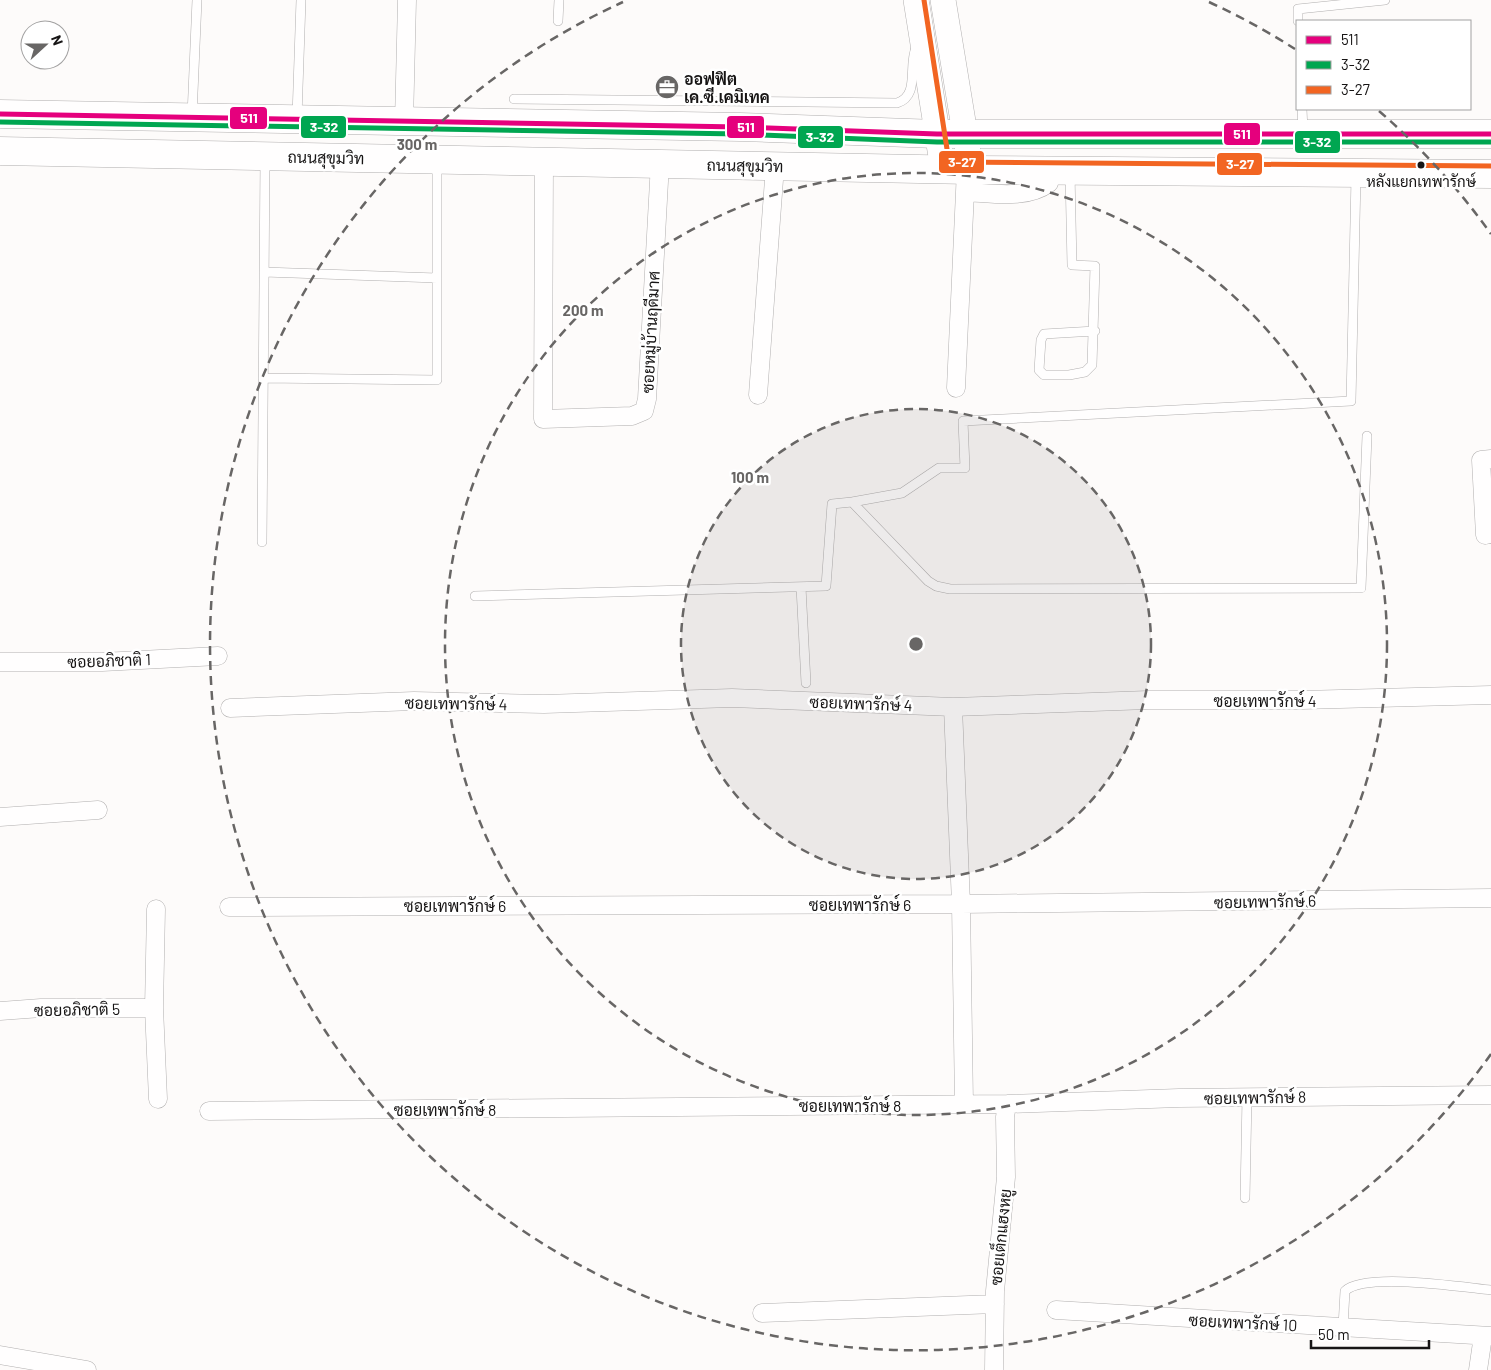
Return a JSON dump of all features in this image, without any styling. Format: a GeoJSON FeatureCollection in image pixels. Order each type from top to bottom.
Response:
{"type":"FeatureCollection","features":[{"type":"Feature","properties":{"kind":"highway"},"geometry":{"type":"LineString","coordinates":[[0,114],[740,128],[937,134],[1303,121],[1491,134]]}},
{"type":"Feature","properties":{"kind":"highway","name":"ถนนสุขุมวิท"},"geometry":{"type":"LineString","coordinates":[[0,151],[660,163],[775,166],[961,175],[1061,170],[1356,171],[1491,174]]}},
{"type":"Feature","properties":{"kind":"main road"},"geometry":{"type":"LineString","coordinates":[[916,0],[937,134],[961,175]]}},
{"type":"Feature","properties":{"kind":"main road"},"geometry":{"type":"LineString","coordinates":[[943,0],[965,133],[961,175]]}},
{"type":"Feature","properties":{"kind":"street"},"geometry":{"type":"LineString","coordinates":[[404,122],[408,0]]}},
{"type":"Feature","properties":{"kind":"street","name":"ซอยหมู่บ้านฤดีมาศ"},"geometry":{"type":"LineString","coordinates":[[544,161],[542,418],[632,416],[644,411],[647,399],[660,163]]}},
{"type":"Feature","properties":{"kind":"street"},"geometry":{"type":"LineString","coordinates":[[758,395],[775,166]]}},
{"type":"Feature","properties":{"kind":"street"},"geometry":{"type":"LineString","coordinates":[[956,388],[961,175]]}},
{"type":"Feature","properties":{"kind":"street"},"geometry":{"type":"LineString","coordinates":[[1491,459],[1481,460],[1485,534],[1491,534]]}},
{"type":"Feature","properties":{"kind":"street","name":"ซอยอภิชาติ 1"},"geometry":{"type":"LineString","coordinates":[[0,662],[102,662],[218,656]]}},
{"type":"Feature","properties":{"kind":"street","name":"ซอยเทพารักษ์ 4"},"geometry":{"type":"LineString","coordinates":[[230,708],[414,701],[544,704],[732,698],[953,707],[1148,700],[1302,700],[1491,695]]}},
{"type":"Feature","properties":{"kind":"street"},"geometry":{"type":"LineString","coordinates":[[953,707],[961,904],[964,1104]]}},
{"type":"Feature","properties":{"kind":"street"},"geometry":{"type":"LineString","coordinates":[[0,817],[98,810]]}},
{"type":"Feature","properties":{"kind":"street","name":"ซอยเทพารักษ์ 6"},"geometry":{"type":"LineString","coordinates":[[230,907],[961,904],[1491,898]]}},
{"type":"Feature","properties":{"kind":"street"},"geometry":{"type":"LineString","coordinates":[[156,910],[154,1008],[158,1099]]}},
{"type":"Feature","properties":{"kind":"street","name":"ซอยอภิชาติ 5"},"geometry":{"type":"LineString","coordinates":[[0,1011],[41,1008],[154,1008]]}},
{"type":"Feature","properties":{"kind":"street","name":"ซอยเทพารักษ์ 8"},"geometry":{"type":"LineString","coordinates":[[209,1111],[1008,1104],[1247,1097],[1491,1095]]}},
{"type":"Feature","properties":{"kind":"street","name":"ซอยเต็กแฮงหยู"},"geometry":{"type":"LineString","coordinates":[[994,1370],[995,1304],[1006,1177],[1005,1117],[1008,1104]]}},
{"type":"Feature","properties":{"kind":"street"},"geometry":{"type":"LineString","coordinates":[[762,1313],[995,1304]]}},
{"type":"Feature","properties":{"kind":"street","name":"ซอยเทพารักษ์ 10"},"geometry":{"type":"LineString","coordinates":[[1056,1310],[1487,1336]]}},
{"type":"Feature","properties":{"kind":"street"},"geometry":{"type":"LineString","coordinates":[[1478,1370],[1487,1336]]}},
{"type":"Feature","properties":{"kind":"street"},"geometry":{"type":"LineString","coordinates":[[0,1355],[87,1370]]}},
{"type":"Feature","properties":{"kind":"lane"},"geometry":{"type":"LineString","coordinates":[[192,118],[197,0]]}},
{"type":"Feature","properties":{"kind":"lane"},"geometry":{"type":"LineString","coordinates":[[296,120],[301,0]]}},
{"type":"Feature","properties":{"kind":"lane"},"geometry":{"type":"LineString","coordinates":[[558,20],[559,0]]}},
{"type":"Feature","properties":{"kind":"lane"},"geometry":{"type":"LineString","coordinates":[[1298,20],[1298,9],[1385,0]]}},
{"type":"Feature","properties":{"kind":"lane"},"geometry":{"type":"LineString","coordinates":[[514,99],[897,104],[904,101],[910,95],[913,56],[922,40]]}},
{"type":"Feature","properties":{"kind":"lane"},"geometry":{"type":"LineString","coordinates":[[262,542],[265,156]]}},
{"type":"Feature","properties":{"kind":"lane"},"geometry":{"type":"LineString","coordinates":[[263,378],[437,380],[437,159]]}},
{"type":"Feature","properties":{"kind":"lane"},"geometry":{"type":"LineString","coordinates":[[1061,170],[1072,265],[1095,266],[1095,331],[1092,365],[1085,372],[1044,374],[1039,370],[1041,340],[1044,334],[1095,331]]}},
{"type":"Feature","properties":{"kind":"lane"},"geometry":{"type":"LineString","coordinates":[[475,596],[826,586],[832,504],[902,492],[939,468],[965,468],[963,420],[1351,401],[1356,171]]}},
{"type":"Feature","properties":{"kind":"lane"},"geometry":{"type":"LineString","coordinates":[[264,272],[437,278]]}},
{"type":"Feature","properties":{"kind":"lane"},"geometry":{"type":"LineString","coordinates":[[852,502],[928,581],[936,586],[950,589],[1361,588],[1367,436]]}},
{"type":"Feature","properties":{"kind":"lane"},"geometry":{"type":"LineString","coordinates":[[801,587],[806,683]]}},
{"type":"Feature","properties":{"kind":"lane"},"geometry":{"type":"LineString","coordinates":[[1245,1198],[1247,1097]]}},
{"type":"Feature","properties":{"kind":"lane"},"geometry":{"type":"LineString","coordinates":[[1343,1327],[1345,1291],[1357,1283],[1388,1281],[1491,1290]]}},
{"type":"Feature","properties":{"kind":"transit line","name":"3-27"},"geometry":{"type":"LineString","coordinates":[[924,0],[949,162],[1491,166]]}},
{"type":"Feature","properties":{"kind":"transit line","name":"511"},"geometry":{"type":"LineString","coordinates":[[0,114],[740,127],[937,134],[1491,134]]}},
{"type":"Feature","properties":{"kind":"transit line","name":"3-32"},"geometry":{"type":"LineString","coordinates":[[0,122],[740,134],[937,142],[1491,142]]}},
{"type":"Feature","properties":{"kind":"place","name":"ออฟฟิต เค.ซี.เคมิเทค"},"geometry":{"type":"Point","coordinates":[667,87]}},
{"type":"Feature","properties":{"kind":"place","name":"หลังแยกเทพารักษ์"},"geometry":{"type":"Point","coordinates":[1421,165]}}]}
